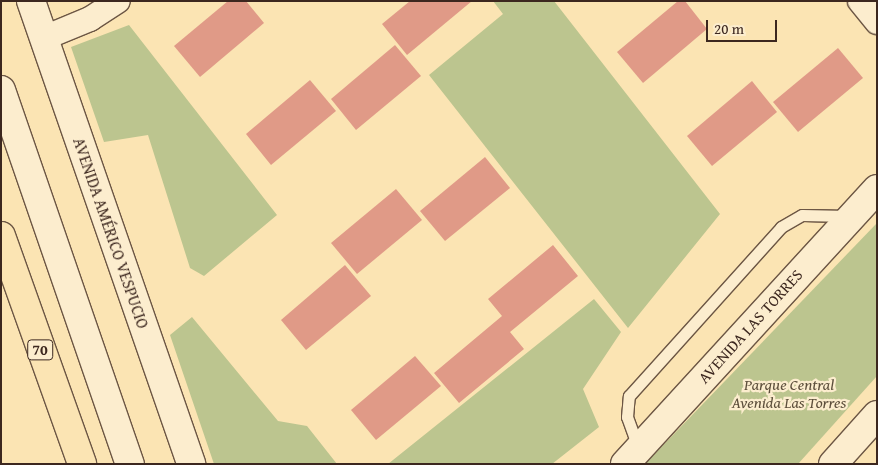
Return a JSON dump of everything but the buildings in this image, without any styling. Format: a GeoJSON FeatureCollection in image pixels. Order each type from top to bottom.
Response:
{"type":"FeatureCollection","features":[{"type":"Feature","properties":{"kind":"highway","name":"70"},"geometry":{"type":"LineString","coordinates":[[1,236],[82,464]]}},
{"type":"Feature","properties":{"kind":"street","name":"AVENIDA AMÉRICO VESPUCIO"},"geometry":{"type":"LineString","coordinates":[[31,1],[191,464]]}},
{"type":"Feature","properties":{"kind":"street"},"geometry":{"type":"LineString","coordinates":[[44,38],[90,20],[118,1]]}},
{"type":"Feature","properties":{"kind":"street"},"geometry":{"type":"LineString","coordinates":[[860,1],[877,22]]}},
{"type":"Feature","properties":{"kind":"street"},"geometry":{"type":"LineString","coordinates":[[1,90],[130,464]]}},
{"type":"Feature","properties":{"kind":"street","name":"AVENIDA LAS TORRES"},"geometry":{"type":"LineString","coordinates":[[632,456],[850,216],[877,189]]}},
{"type":"Feature","properties":{"kind":"street"},"geometry":{"type":"LineString","coordinates":[[833,464],[877,415]]}},
{"type":"Feature","properties":{"kind":"lane"},"geometry":{"type":"LineString","coordinates":[[632,456],[627,417],[629,396],[774,235],[802,215],[850,216]]}},
{"type":"Feature","properties":{"kind":"green space"},"geometry":{"type":"Polygon","coordinates":[[[493,1],[554,1],[720,214],[628,328],[429,75],[503,14],[493,1]]]}},
{"type":"Feature","properties":{"kind":"green space"},"geometry":{"type":"Polygon","coordinates":[[[129,25],[277,215],[204,276],[190,268],[148,135],[104,142],[71,47],[129,25]]]}},
{"type":"Feature","properties":{"kind":"green space","name":"Parque Central Avenida Las Torres"},"geometry":{"type":"Polygon","coordinates":[[[877,223],[877,376],[798,464],[645,464],[877,223]]]}},
{"type":"Feature","properties":{"kind":"green space"},"geometry":{"type":"Polygon","coordinates":[[[594,299],[621,332],[583,389],[599,427],[552,464],[388,464],[594,299]]]}},
{"type":"Feature","properties":{"kind":"green space"},"geometry":{"type":"Polygon","coordinates":[[[192,317],[278,421],[307,426],[337,464],[214,464],[170,335],[192,317]]]}}]}
